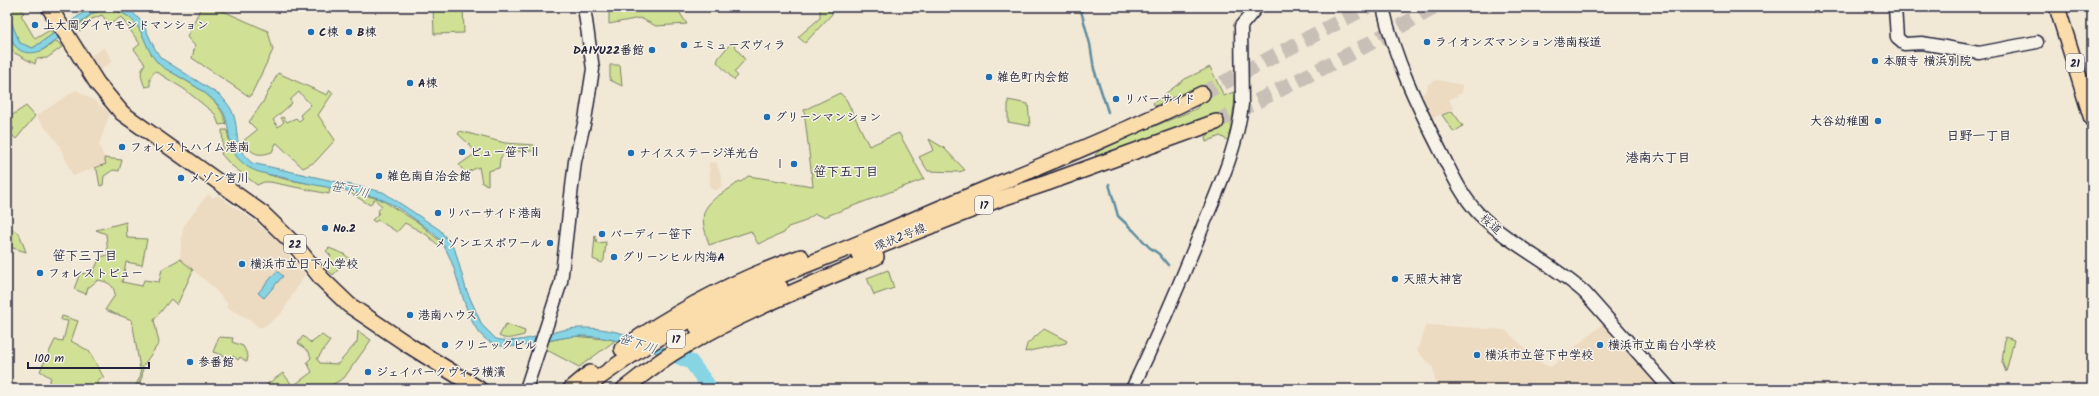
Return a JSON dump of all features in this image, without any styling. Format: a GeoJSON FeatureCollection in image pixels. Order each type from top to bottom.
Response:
{"type":"FeatureCollection","features":[{"type":"Feature","properties":{"kind":"main road","name":"22"},"geometry":{"type":"LineString","coordinates":[[49,7],[96,83],[122,112],[262,213],[295,244],[322,279],[349,305],[478,389]]}},
{"type":"Feature","properties":{"kind":"main road","name":"21"},"geometry":{"type":"LineString","coordinates":[[2057,7],[2092,119]]}},
{"type":"Feature","properties":{"kind":"main road","name":"21"},"geometry":{"type":"LineString","coordinates":[[2066,7],[2092,88]]}},
{"type":"Feature","properties":{"kind":"main road","name":"環状2号線"},"geometry":{"type":"LineString","coordinates":[[577,388],[657,338],[900,224],[1068,155],[1202,94]]}},
{"type":"Feature","properties":{"kind":"main road","name":"環状2号線"},"geometry":{"type":"LineString","coordinates":[[601,389],[665,346],[753,293],[999,199],[1216,122]]}},
{"type":"Feature","properties":{"kind":"main road","name":"17"},"geometry":{"type":"LineString","coordinates":[[628,386],[671,354],[696,340],[788,295],[1001,205],[1013,195]]}},
{"type":"Feature","properties":{"kind":"main road","name":"環状2号線"},"geometry":{"type":"LineString","coordinates":[[577,388],[656,325],[708,296],[766,269],[867,233],[900,224]]}},
{"type":"Feature","properties":{"kind":"street"},"geometry":{"type":"LineString","coordinates":[[526,389],[561,282],[575,161],[585,120],[593,69],[584,7]]}},
{"type":"Feature","properties":{"kind":"street"},"geometry":{"type":"LineString","coordinates":[[1132,389],[1182,281],[1227,168],[1241,110],[1241,26],[1257,7]]}},
{"type":"Feature","properties":{"kind":"street","name":"桜道"},"geometry":{"type":"LineString","coordinates":[[1383,7],[1386,22],[1417,104],[1462,194],[1498,231],[1570,279],[1585,293],[1670,389]]}},
{"type":"Feature","properties":{"kind":"street"},"geometry":{"type":"LineString","coordinates":[[1894,7],[1897,38],[1904,44],[1922,43],[1979,53],[2037,42]]}},
{"type":"Feature","properties":{"kind":"shaded area"},"geometry":{"type":"Polygon","coordinates":[[[104,48],[113,61],[100,70],[91,56],[104,48]]]}},
{"type":"Feature","properties":{"kind":"shaded area"},"geometry":{"type":"Polygon","coordinates":[[[1437,80],[1462,85],[1462,93],[1449,100],[1454,109],[1431,118],[1421,95],[1427,90],[1428,84],[1437,80]]]}},
{"type":"Feature","properties":{"kind":"shaded area"},"geometry":{"type":"Polygon","coordinates":[[[76,90],[95,101],[110,113],[99,144],[106,163],[73,176],[58,143],[36,116],[76,90]]]}},
{"type":"Feature","properties":{"kind":"shaded area"},"geometry":{"type":"Polygon","coordinates":[[[716,162],[722,179],[721,187],[715,191],[710,188],[709,163],[716,162]]]}},
{"type":"Feature","properties":{"kind":"shaded area","name":"横浜市立日下小学校"},"geometry":{"type":"Polygon","coordinates":[[[208,194],[213,198],[217,195],[253,220],[278,241],[305,274],[281,314],[263,327],[258,327],[251,320],[226,307],[228,304],[212,286],[180,259],[183,227],[208,194]]]}},
{"type":"Feature","properties":{"kind":"shaded area","name":"横浜市立笹下中学校"},"geometry":{"type":"Polygon","coordinates":[[[1603,324],[1661,389],[1436,389],[1433,367],[1417,350],[1427,325],[1505,330],[1543,364],[1551,367],[1603,324]]]}},
{"type":"Feature","properties":{"kind":"green space"},"geometry":{"type":"Polygon","coordinates":[[[7,7],[20,7],[24,13],[21,15],[35,39],[50,30],[53,34],[33,48],[23,46],[20,44],[12,28],[7,7]]]}},
{"type":"Feature","properties":{"kind":"green space"},"geometry":{"type":"Polygon","coordinates":[[[201,7],[214,7],[268,31],[273,50],[250,97],[192,58],[195,46],[187,37],[201,7]]]}},
{"type":"Feature","properties":{"kind":"green space"},"geometry":{"type":"Polygon","coordinates":[[[433,7],[463,7],[464,33],[434,34],[433,7]]]}},
{"type":"Feature","properties":{"kind":"green space"},"geometry":{"type":"Polygon","coordinates":[[[609,7],[662,7],[664,9],[676,7],[687,24],[656,26],[640,18],[609,24],[609,7]]]}},
{"type":"Feature","properties":{"kind":"green space"},"geometry":{"type":"Polygon","coordinates":[[[820,7],[831,7],[832,14],[805,43],[798,37],[820,18],[820,7]]]}},
{"type":"Feature","properties":{"kind":"green space"},"geometry":{"type":"Polygon","coordinates":[[[103,10],[120,12],[129,17],[142,33],[150,52],[158,63],[198,88],[213,100],[219,107],[226,124],[219,125],[215,114],[184,89],[155,71],[150,78],[150,86],[145,87],[141,75],[145,64],[134,49],[140,44],[121,17],[109,25],[102,15],[92,19],[80,31],[76,27],[93,13],[103,10]]]}},
{"type":"Feature","properties":{"kind":"green space"},"geometry":{"type":"Polygon","coordinates":[[[7,30],[14,45],[41,51],[57,41],[62,47],[47,58],[36,59],[35,64],[9,50],[7,30]]]}},
{"type":"Feature","properties":{"kind":"green space"},"geometry":{"type":"Polygon","coordinates":[[[732,42],[745,60],[734,72],[738,76],[734,80],[717,62],[719,57],[732,42]]]}},
{"type":"Feature","properties":{"kind":"green space"},"geometry":{"type":"Polygon","coordinates":[[[610,65],[620,65],[622,86],[610,80],[610,65]]]}},
{"type":"Feature","properties":{"kind":"green space"},"geometry":{"type":"Polygon","coordinates":[[[1210,67],[1224,96],[1236,91],[1229,141],[1220,136],[1206,142],[1205,137],[1215,128],[1212,118],[1206,118],[1194,121],[1166,134],[1096,156],[1095,155],[1104,147],[1196,109],[1205,97],[1197,90],[1189,90],[1155,106],[1153,103],[1185,79],[1210,67]]]}},
{"type":"Feature","properties":{"kind":"green space"},"geometry":{"type":"Polygon","coordinates":[[[278,73],[327,95],[330,90],[333,93],[318,115],[335,140],[315,162],[303,168],[276,143],[272,152],[259,154],[252,152],[243,141],[257,130],[249,122],[263,102],[278,73]],[[299,92],[290,100],[292,103],[273,120],[278,127],[284,122],[281,118],[283,117],[287,122],[296,118],[299,121],[303,118],[300,115],[311,105],[299,92]]]}},
{"type":"Feature","properties":{"kind":"green space"},"geometry":{"type":"Polygon","coordinates":[[[840,93],[846,99],[869,146],[899,133],[924,179],[824,217],[815,214],[803,222],[788,227],[784,233],[758,244],[751,231],[709,245],[703,222],[705,211],[713,200],[739,181],[741,182],[748,176],[813,186],[804,110],[840,93]]]}},
{"type":"Feature","properties":{"kind":"green space"},"geometry":{"type":"Polygon","coordinates":[[[1008,100],[1028,104],[1030,126],[1008,122],[1008,100]]]}},
{"type":"Feature","properties":{"kind":"green space"},"geometry":{"type":"Polygon","coordinates":[[[26,106],[35,116],[16,139],[10,133],[14,129],[9,123],[11,121],[8,118],[26,106]]]}},
{"type":"Feature","properties":{"kind":"green space"},"geometry":{"type":"Polygon","coordinates":[[[1452,111],[1463,126],[1454,132],[1442,115],[1452,111]]]}},
{"type":"Feature","properties":{"kind":"green space"},"geometry":{"type":"Polygon","coordinates":[[[222,130],[227,130],[232,146],[240,158],[252,167],[266,174],[330,187],[329,194],[270,182],[264,182],[257,185],[231,165],[221,154],[223,148],[222,130]]]}},
{"type":"Feature","properties":{"kind":"green space"},"geometry":{"type":"Polygon","coordinates":[[[460,131],[505,143],[534,145],[534,151],[504,152],[500,159],[499,168],[488,171],[488,185],[482,183],[479,167],[465,173],[459,165],[476,153],[458,134],[460,131]]]}},
{"type":"Feature","properties":{"kind":"green space"},"geometry":{"type":"Polygon","coordinates":[[[929,139],[944,148],[965,170],[959,172],[928,171],[919,157],[934,150],[929,139]]]}},
{"type":"Feature","properties":{"kind":"green space"},"geometry":{"type":"Polygon","coordinates":[[[104,158],[122,160],[119,171],[113,170],[104,176],[103,185],[100,186],[97,170],[94,168],[106,164],[104,158]]]}},
{"type":"Feature","properties":{"kind":"green space"},"geometry":{"type":"Polygon","coordinates":[[[352,192],[380,199],[419,223],[442,243],[439,246],[427,235],[405,223],[397,232],[378,220],[375,222],[372,220],[379,213],[378,211],[382,206],[374,199],[370,205],[352,194],[352,192]]]}},
{"type":"Feature","properties":{"kind":"green space"},"geometry":{"type":"Polygon","coordinates":[[[126,222],[127,238],[147,239],[142,265],[126,262],[122,282],[142,286],[144,280],[159,282],[162,269],[180,259],[193,270],[177,305],[171,299],[154,320],[159,343],[143,366],[142,377],[137,389],[134,389],[141,375],[132,320],[105,310],[115,295],[112,286],[98,280],[88,288],[86,294],[74,289],[80,273],[92,275],[100,257],[108,255],[106,234],[96,230],[126,222]]]}},
{"type":"Feature","properties":{"kind":"green space"},"geometry":{"type":"Polygon","coordinates":[[[7,226],[19,233],[26,252],[10,247],[10,234],[7,234],[7,226]]]}},
{"type":"Feature","properties":{"kind":"green space"},"geometry":{"type":"Polygon","coordinates":[[[595,235],[597,243],[606,242],[604,260],[602,263],[593,259],[595,235]]]}},
{"type":"Feature","properties":{"kind":"green space"},"geometry":{"type":"Polygon","coordinates":[[[329,248],[344,254],[349,258],[333,275],[323,266],[331,256],[326,251],[329,248]]]}},
{"type":"Feature","properties":{"kind":"green space"},"geometry":{"type":"Polygon","coordinates":[[[888,270],[894,288],[874,295],[867,278],[888,270]]]}},
{"type":"Feature","properties":{"kind":"green space"},"geometry":{"type":"Polygon","coordinates":[[[62,316],[78,321],[71,341],[89,351],[104,378],[98,379],[98,389],[46,389],[51,378],[40,371],[55,340],[63,341],[68,321],[61,320],[62,316]]]}},
{"type":"Feature","properties":{"kind":"green space"},"geometry":{"type":"Polygon","coordinates":[[[506,324],[525,331],[524,335],[515,338],[499,336],[506,324]]]}},
{"type":"Feature","properties":{"kind":"green space"},"geometry":{"type":"Polygon","coordinates":[[[1044,329],[1067,341],[1066,343],[1025,352],[1027,344],[1044,329]]]}},
{"type":"Feature","properties":{"kind":"green space"},"geometry":{"type":"Polygon","coordinates":[[[358,331],[371,340],[344,378],[323,389],[268,389],[266,385],[283,373],[293,386],[312,372],[307,362],[311,358],[309,352],[298,343],[303,336],[311,343],[322,335],[330,341],[317,359],[320,363],[338,364],[357,342],[358,331]]]}},
{"type":"Feature","properties":{"kind":"green space"},"geometry":{"type":"Polygon","coordinates":[[[573,336],[616,340],[579,367],[545,349],[547,341],[573,336]]]}},
{"type":"Feature","properties":{"kind":"green space"},"geometry":{"type":"Polygon","coordinates":[[[219,337],[233,338],[232,342],[243,346],[248,356],[247,362],[240,357],[238,360],[233,356],[232,358],[213,352],[219,337]]]}},
{"type":"Feature","properties":{"kind":"green space"},"geometry":{"type":"Polygon","coordinates":[[[2005,337],[2014,340],[2006,372],[2002,362],[2005,337]]]}},
{"type":"Feature","properties":{"kind":"water"},"geometry":{"type":"Polygon","coordinates":[[[125,7],[139,18],[161,58],[221,96],[230,107],[235,119],[241,150],[252,163],[383,192],[440,230],[455,250],[466,289],[482,325],[496,339],[507,341],[528,339],[570,329],[595,328],[609,330],[637,338],[692,359],[684,362],[622,342],[584,336],[574,336],[514,346],[494,344],[482,336],[474,324],[467,309],[450,258],[443,244],[433,233],[399,209],[378,198],[264,173],[245,165],[238,158],[231,145],[227,123],[222,110],[200,89],[159,64],[149,50],[137,25],[126,15],[110,10],[93,13],[41,51],[31,53],[23,52],[17,48],[13,43],[8,29],[7,12],[20,43],[33,48],[90,8],[125,7]]]}},
{"type":"Feature","properties":{"kind":"water"},"geometry":{"type":"Polygon","coordinates":[[[277,271],[283,276],[264,298],[258,293],[277,271]]]}},
{"type":"Feature","properties":{"kind":"waterway"},"geometry":{"type":"LineString","coordinates":[[1080,7],[1090,44],[1094,69],[1108,112]]}},
{"type":"Feature","properties":{"kind":"waterway"},"geometry":{"type":"LineString","coordinates":[[1109,184],[1118,216],[1149,247],[1159,254],[1168,265]]}},
{"type":"Feature","properties":{"kind":"waterway","name":"笹下川"},"geometry":{"type":"LineString","coordinates":[[670,353],[691,362],[711,389]]}},
{"type":"Feature","properties":{"kind":"tunnel"},"geometry":{"type":"LineString","coordinates":[[1202,94],[1367,7]]}},
{"type":"Feature","properties":{"kind":"tunnel"},"geometry":{"type":"LineString","coordinates":[[1216,122],[1352,53],[1435,7]]}},
{"type":"Feature","properties":{"kind":"place","name":"上大岡ダイヤモンドマンション"},"geometry":{"type":"Point","coordinates":[35,25]}},
{"type":"Feature","properties":{"kind":"place","name":"C棟"},"geometry":{"type":"Point","coordinates":[311,32]}},
{"type":"Feature","properties":{"kind":"place","name":"B棟"},"geometry":{"type":"Point","coordinates":[349,32]}},
{"type":"Feature","properties":{"kind":"place","name":"ライオンズマンション港南桜道"},"geometry":{"type":"Point","coordinates":[1427,42]}},
{"type":"Feature","properties":{"kind":"place","name":"エミューズヴィラ"},"geometry":{"type":"Point","coordinates":[684,45]}},
{"type":"Feature","properties":{"kind":"place","name":"DAIYU22番館"},"geometry":{"type":"Point","coordinates":[652,50]}},
{"type":"Feature","properties":{"kind":"place","name":"本願寺 横浜別院"},"geometry":{"type":"Point","coordinates":[1875,61]}},
{"type":"Feature","properties":{"kind":"place","name":"雑色町内会館"},"geometry":{"type":"Point","coordinates":[989,77]}},
{"type":"Feature","properties":{"kind":"place","name":"A棟"},"geometry":{"type":"Point","coordinates":[410,83]}},
{"type":"Feature","properties":{"kind":"place","name":"リバーサイド"},"geometry":{"type":"Point","coordinates":[1116,99]}},
{"type":"Feature","properties":{"kind":"place","name":"グリーンマンション"},"geometry":{"type":"Point","coordinates":[767,117]}},
{"type":"Feature","properties":{"kind":"place","name":"大谷幼稚園"},"geometry":{"type":"Point","coordinates":[1878,121]}},
{"type":"Feature","properties":{"kind":"place","name":"フォレストハイム港南"},"geometry":{"type":"Point","coordinates":[122,147]}},
{"type":"Feature","properties":{"kind":"place","name":"ビュー笹下Ⅱ"},"geometry":{"type":"Point","coordinates":[462,152]}},
{"type":"Feature","properties":{"kind":"place","name":"ナイスステージ洋光台"},"geometry":{"type":"Point","coordinates":[631,153]}},
{"type":"Feature","properties":{"kind":"place","name":"Ⅰ"},"geometry":{"type":"Point","coordinates":[794,164]}},
{"type":"Feature","properties":{"kind":"place","name":"雑色南自治会館"},"geometry":{"type":"Point","coordinates":[379,176]}},
{"type":"Feature","properties":{"kind":"place","name":"メゾン宮川"},"geometry":{"type":"Point","coordinates":[181,178]}},
{"type":"Feature","properties":{"kind":"place","name":"リバーサイド港南"},"geometry":{"type":"Point","coordinates":[438,213]}},
{"type":"Feature","properties":{"kind":"place","name":"No.2"},"geometry":{"type":"Point","coordinates":[325,228]}},
{"type":"Feature","properties":{"kind":"place","name":"バーディー笹下"},"geometry":{"type":"Point","coordinates":[602,234]}},
{"type":"Feature","properties":{"kind":"place","name":"メゾンエスポワール"},"geometry":{"type":"Point","coordinates":[550,243]}},
{"type":"Feature","properties":{"kind":"place","name":"グリーンヒル内海A"},"geometry":{"type":"Point","coordinates":[614,257]}},
{"type":"Feature","properties":{"kind":"place","name":"横浜市立日下小学校"},"geometry":{"type":"Point","coordinates":[242,264]}},
{"type":"Feature","properties":{"kind":"place","name":"フォレストビュー"},"geometry":{"type":"Point","coordinates":[40,273]}},
{"type":"Feature","properties":{"kind":"place","name":"天照大神宮"},"geometry":{"type":"Point","coordinates":[1395,279]}},
{"type":"Feature","properties":{"kind":"place","name":"港南ハウス"},"geometry":{"type":"Point","coordinates":[410,315]}},
{"type":"Feature","properties":{"kind":"place","name":"クリニックビル"},"geometry":{"type":"Point","coordinates":[445,345]}},
{"type":"Feature","properties":{"kind":"place","name":"横浜市立南台小学校"},"geometry":{"type":"Point","coordinates":[1600,345]}},
{"type":"Feature","properties":{"kind":"place","name":"横浜市立笹下中学校"},"geometry":{"type":"Point","coordinates":[1477,355]}},
{"type":"Feature","properties":{"kind":"place","name":"参番館"},"geometry":{"type":"Point","coordinates":[190,362]}},
{"type":"Feature","properties":{"kind":"place","name":"ジェイパークヴィラ横濱"},"geometry":{"type":"Point","coordinates":[368,372]}},
{"type":"Feature","properties":{"kind":"district","name":"日野一丁目"},"geometry":{"type":"Point","coordinates":[1979,135]}},
{"type":"Feature","properties":{"kind":"district","name":"港南六丁目"},"geometry":{"type":"Point","coordinates":[1658,157]}},
{"type":"Feature","properties":{"kind":"district","name":"笹下五丁目"},"geometry":{"type":"Point","coordinates":[846,171]}},
{"type":"Feature","properties":{"kind":"district","name":"笹下三丁目"},"geometry":{"type":"Point","coordinates":[85,255]}}]}
